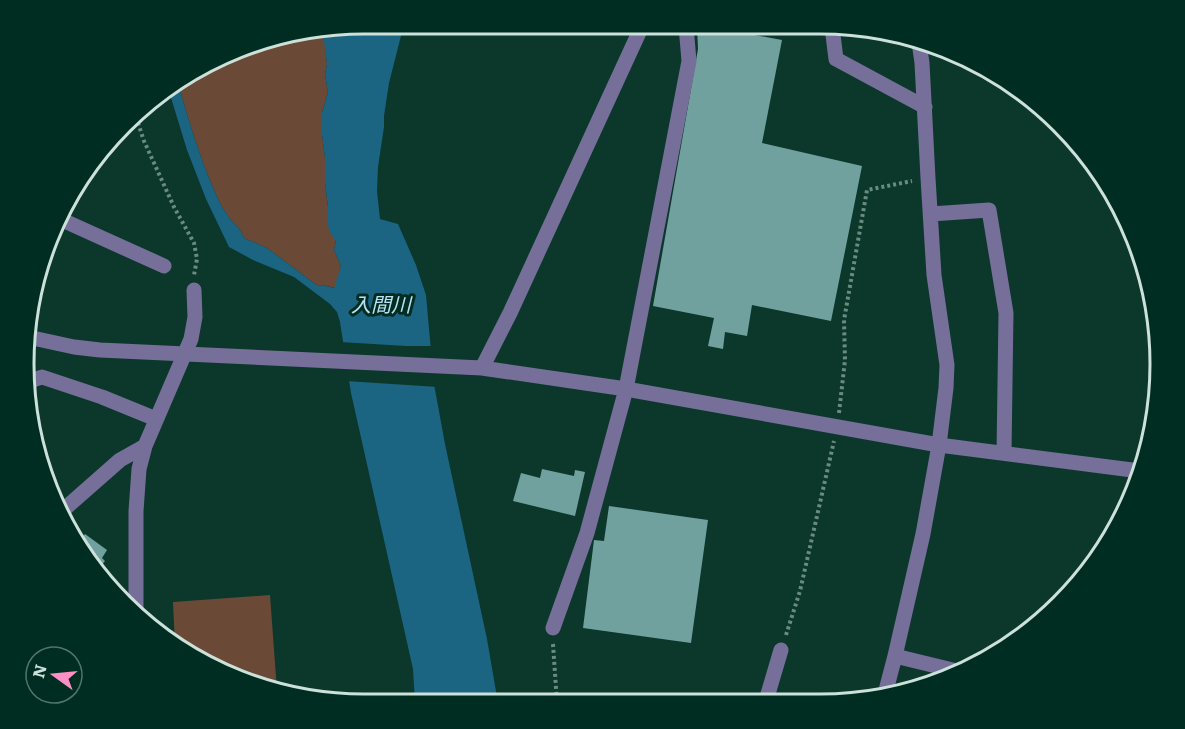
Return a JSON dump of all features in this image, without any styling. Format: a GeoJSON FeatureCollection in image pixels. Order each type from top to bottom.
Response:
{"type":"FeatureCollection","features":[{"type":"Feature","properties":{"kind":"street"},"geometry":{"type":"LineString","coordinates":[[482,368],[510,313],[638,34]]}},
{"type":"Feature","properties":{"kind":"street"},"geometry":{"type":"LineString","coordinates":[[552,628],[587,533],[626,389],[689,61],[687,34]]}},
{"type":"Feature","properties":{"kind":"street"},"geometry":{"type":"LineString","coordinates":[[833,35],[836,59],[925,107]]}},
{"type":"Feature","properties":{"kind":"street"},"geometry":{"type":"LineString","coordinates":[[887,688],[923,534],[939,445],[946,388],[947,365],[934,275],[921,50]]}},
{"type":"Feature","properties":{"kind":"street"},"geometry":{"type":"LineString","coordinates":[[931,214],[989,210],[1006,313],[1004,453]]}},
{"type":"Feature","properties":{"kind":"street"},"geometry":{"type":"LineString","coordinates":[[67,222],[164,266]]}},
{"type":"Feature","properties":{"kind":"street"},"geometry":{"type":"LineString","coordinates":[[136,603],[139,469],[156,419],[190,354],[195,317],[194,290]]}},
{"type":"Feature","properties":{"kind":"street"},"geometry":{"type":"LineString","coordinates":[[35,339],[100,350],[482,368],[626,389],[939,445],[1004,453],[1132,474]]}},
{"type":"Feature","properties":{"kind":"street"},"geometry":{"type":"LineString","coordinates":[[35,379],[42,377],[102,397],[156,419]]}},
{"type":"Feature","properties":{"kind":"street"},"geometry":{"type":"LineString","coordinates":[[67,506],[120,460],[145,446]]}},
{"type":"Feature","properties":{"kind":"street"},"geometry":{"type":"LineString","coordinates":[[768,694],[782,650]]}},
{"type":"Feature","properties":{"kind":"street"},"geometry":{"type":"LineString","coordinates":[[895,656],[948,669]]}},
{"type":"Feature","properties":{"kind":"path"},"geometry":{"type":"LineString","coordinates":[[138,124],[169,198],[194,243],[197,259],[194,290]]}},
{"type":"Feature","properties":{"kind":"path"},"geometry":{"type":"LineString","coordinates":[[782,650],[800,591],[837,426],[845,360],[844,320],[867,190],[928,178]]}},
{"type":"Feature","properties":{"kind":"path"},"geometry":{"type":"LineString","coordinates":[[552,628],[556,694]]}},
{"type":"Feature","properties":{"kind":"shaded area"},"geometry":{"type":"Polygon","coordinates":[[[325,37],[327,64],[325,75],[328,92],[322,113],[325,183],[328,223],[336,241],[334,250],[341,266],[335,288],[318,286],[267,248],[244,238],[222,207],[196,142],[180,91],[219,69],[258,52],[325,37]]]}},
{"type":"Feature","properties":{"kind":"shaded area"},"geometry":{"type":"Polygon","coordinates":[[[270,595],[276,682],[238,669],[199,650],[174,634],[173,602],[270,595]]]}},
{"type":"Feature","properties":{"kind":"water","name":"入間川"},"geometry":{"type":"Polygon","coordinates":[[[401,34],[389,83],[378,167],[377,191],[380,219],[398,224],[426,295],[434,384],[496,694],[414,694],[413,669],[351,393],[337,312],[294,277],[229,247],[206,199],[187,150],[171,98],[180,91],[212,185],[222,207],[244,238],[267,248],[318,286],[334,288],[341,266],[334,250],[336,241],[329,231],[325,183],[322,113],[328,92],[325,75],[327,64],[323,37],[401,34]]]}},
{"type":"Feature","properties":{"kind":"pier"},"geometry":{"type":"Polygon","coordinates":[[[340,342],[434,346],[438,387],[346,381],[340,342]]]}},
{"type":"Feature","properties":{"kind":"building"},"geometry":{"type":"Polygon","coordinates":[[[697,34],[750,34],[782,40],[762,143],[862,166],[831,321],[752,305],[747,336],[725,332],[723,349],[708,346],[714,318],[653,306],[698,49],[697,34]]]}},
{"type":"Feature","properties":{"kind":"building"},"geometry":{"type":"Polygon","coordinates":[[[542,469],[574,476],[575,470],[585,472],[575,516],[513,501],[521,473],[540,478],[542,469]]]}},
{"type":"Feature","properties":{"kind":"building"},"geometry":{"type":"Polygon","coordinates":[[[609,506],[708,520],[691,643],[583,628],[594,540],[604,541],[609,506]]]}},
{"type":"Feature","properties":{"kind":"building"},"geometry":{"type":"Polygon","coordinates":[[[85,534],[107,550],[102,558],[105,561],[102,564],[90,548],[83,537],[85,534]]]}}]}
